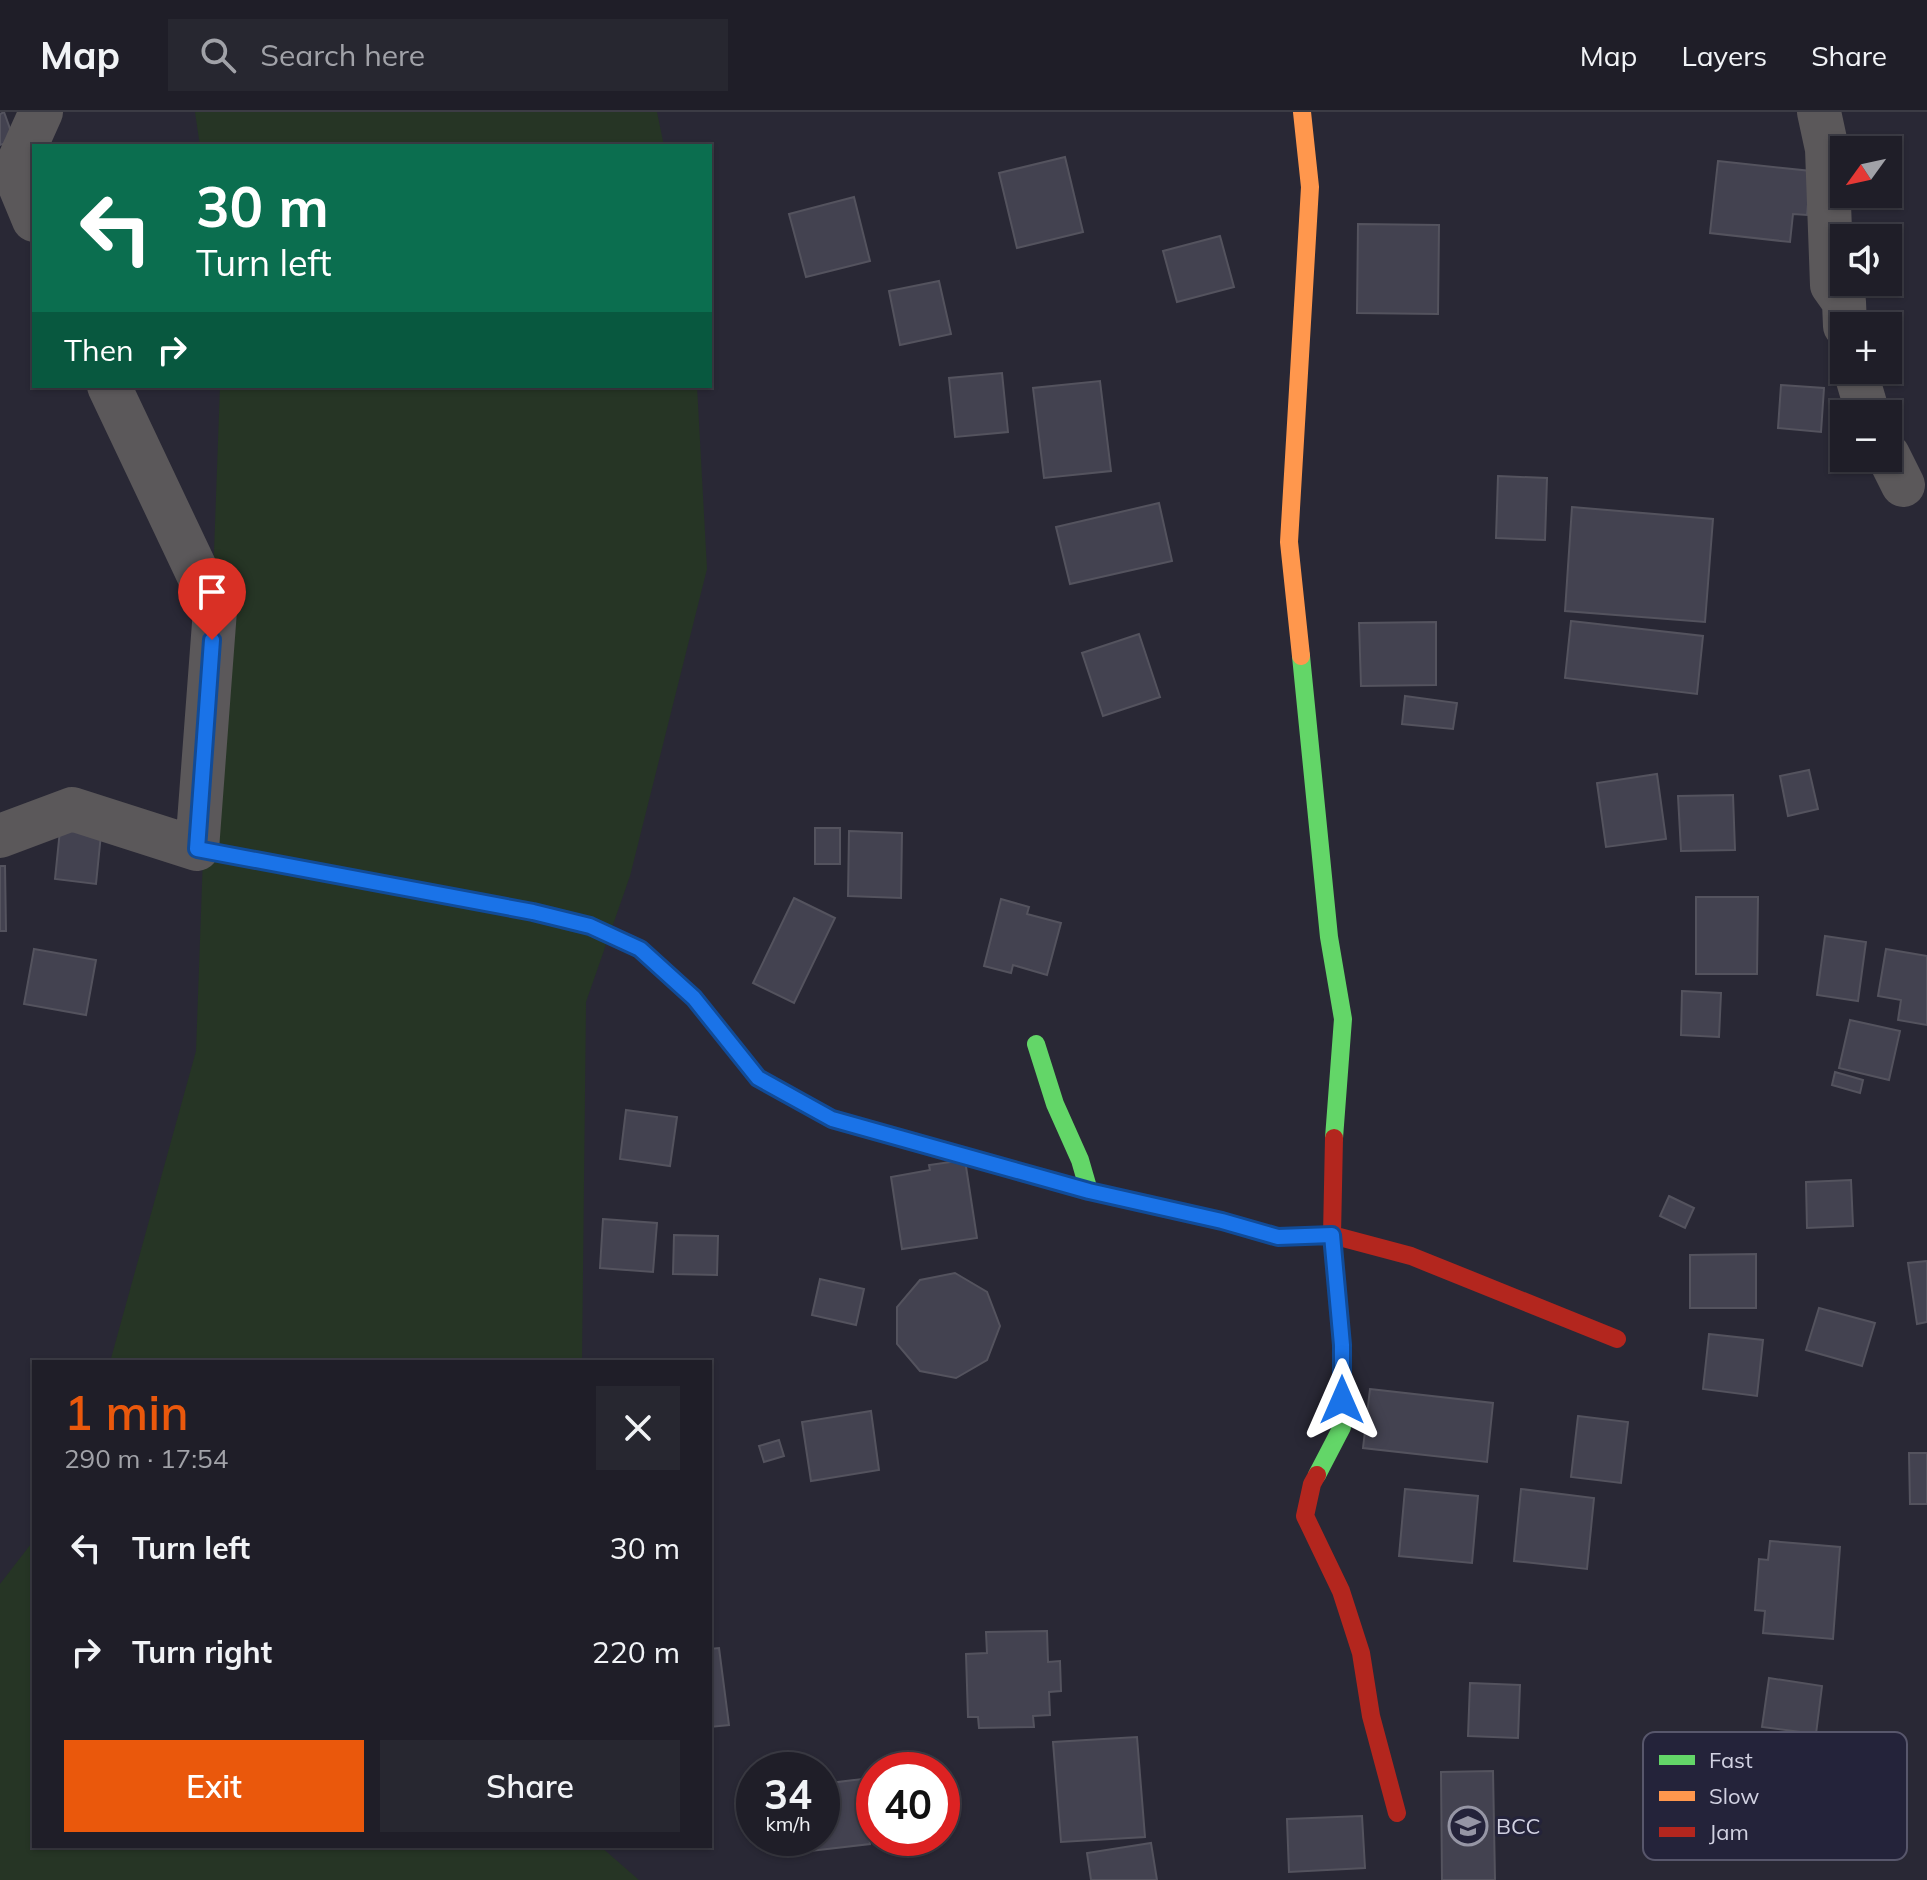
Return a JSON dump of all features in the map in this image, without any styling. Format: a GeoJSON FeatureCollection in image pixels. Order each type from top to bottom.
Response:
{"type":"FeatureCollection","features":[{"type":"Feature","properties":{"kind":"street"},"geometry":{"type":"LineString","coordinates":[[32,215],[14,172],[41,112]]}},
{"type":"Feature","properties":{"kind":"street"},"geometry":{"type":"LineString","coordinates":[[1302,112],[1310,187],[1289,542],[1329,937],[1343,1019],[1334,1124],[1332,1235],[1342,1345],[1342,1427],[1312,1484],[1305,1516],[1341,1591],[1361,1653],[1371,1716],[1397,1813]]}},
{"type":"Feature","properties":{"kind":"street"},"geometry":{"type":"LineString","coordinates":[[1819,112],[1827,149],[1832,285],[1844,302],[1844,312]]}},
{"type":"Feature","properties":{"kind":"street"},"geometry":{"type":"LineString","coordinates":[[110,388],[215,610],[197,849]]}},
{"type":"Feature","properties":{"kind":"street"},"geometry":{"type":"LineString","coordinates":[[0,836],[72,809],[197,849],[533,912],[590,926],[640,949],[694,998],[758,1078],[832,1119],[1089,1191],[1278,1237],[1332,1235],[1411,1256],[1617,1339]]}},
{"type":"Feature","properties":{"kind":"street"},"geometry":{"type":"LineString","coordinates":[[1036,1044],[1055,1104],[1080,1160],[1089,1191]]}},
{"type":"Feature","properties":{"kind":"green space"},"geometry":{"type":"Polygon","coordinates":[[[195,112],[657,112],[664,144],[200,144],[195,112]]]}},
{"type":"Feature","properties":{"kind":"green space"},"geometry":{"type":"Polygon","coordinates":[[[220,388],[697,388],[707,569],[630,876],[586,1002],[582,1360],[111,1360],[196,1051],[220,388]]]}},
{"type":"Feature","properties":{"kind":"green space"},"geometry":{"type":"Polygon","coordinates":[[[32,1543],[32,1848],[602,1848],[639,1880],[0,1880],[0,1584],[32,1543]]]}},
{"type":"Feature","properties":{"kind":"building"},"geometry":{"type":"Polygon","coordinates":[[[4,112],[14,140],[0,145],[0,114],[4,112]]]}},
{"type":"Feature","properties":{"kind":"building"},"geometry":{"type":"Polygon","coordinates":[[[1065,157],[1083,232],[1017,248],[999,173],[1065,157]]]}},
{"type":"Feature","properties":{"kind":"building"},"geometry":{"type":"Polygon","coordinates":[[[1718,161],[1811,171],[1807,215],[1793,214],[1790,242],[1710,233],[1718,161]]]}},
{"type":"Feature","properties":{"kind":"building"},"geometry":{"type":"Polygon","coordinates":[[[854,197],[870,261],[806,277],[789,214],[854,197]]]}},
{"type":"Feature","properties":{"kind":"building"},"geometry":{"type":"Polygon","coordinates":[[[1358,224],[1439,225],[1438,314],[1357,313],[1358,224]]]}},
{"type":"Feature","properties":{"kind":"building"},"geometry":{"type":"Polygon","coordinates":[[[1220,236],[1234,287],[1177,302],[1163,251],[1220,236]]]}},
{"type":"Feature","properties":{"kind":"building"},"geometry":{"type":"Polygon","coordinates":[[[939,281],[951,334],[900,345],[889,291],[939,281]]]}},
{"type":"Feature","properties":{"kind":"building"},"geometry":{"type":"Polygon","coordinates":[[[1002,373],[1008,432],[955,437],[949,378],[1002,373]]]}},
{"type":"Feature","properties":{"kind":"building"},"geometry":{"type":"Polygon","coordinates":[[[1100,381],[1111,471],[1044,478],[1033,388],[1100,381]]]}},
{"type":"Feature","properties":{"kind":"building"},"geometry":{"type":"Polygon","coordinates":[[[1781,385],[1824,388],[1821,432],[1778,428],[1781,385]]]}},
{"type":"Feature","properties":{"kind":"building"},"geometry":{"type":"Polygon","coordinates":[[[1498,476],[1547,478],[1545,540],[1496,538],[1498,476]]]}},
{"type":"Feature","properties":{"kind":"building"},"geometry":{"type":"Polygon","coordinates":[[[1159,503],[1172,561],[1070,584],[1056,527],[1159,503]]]}},
{"type":"Feature","properties":{"kind":"building"},"geometry":{"type":"Polygon","coordinates":[[[1572,507],[1713,519],[1705,622],[1565,611],[1572,507]]]}},
{"type":"Feature","properties":{"kind":"building"},"geometry":{"type":"Polygon","coordinates":[[[1571,621],[1703,636],[1697,694],[1565,678],[1571,621]]]}},
{"type":"Feature","properties":{"kind":"building"},"geometry":{"type":"Polygon","coordinates":[[[1436,622],[1436,685],[1361,686],[1359,623],[1436,622]]]}},
{"type":"Feature","properties":{"kind":"building"},"geometry":{"type":"Polygon","coordinates":[[[1139,634],[1160,697],[1103,716],[1082,653],[1139,634]]]}},
{"type":"Feature","properties":{"kind":"building"},"geometry":{"type":"Polygon","coordinates":[[[1405,696],[1457,703],[1453,729],[1402,724],[1405,696]]]}},
{"type":"Feature","properties":{"kind":"building"},"geometry":{"type":"Polygon","coordinates":[[[1809,770],[1818,809],[1788,816],[1780,776],[1809,770]]]}},
{"type":"Feature","properties":{"kind":"building"},"geometry":{"type":"Polygon","coordinates":[[[1657,774],[1666,839],[1606,847],[1597,783],[1657,774]]]}},
{"type":"Feature","properties":{"kind":"building"},"geometry":{"type":"Polygon","coordinates":[[[1733,795],[1735,850],[1681,851],[1678,796],[1733,795]]]}},
{"type":"Feature","properties":{"kind":"building"},"geometry":{"type":"Polygon","coordinates":[[[815,828],[840,828],[840,864],[815,864],[815,828]]]}},
{"type":"Feature","properties":{"kind":"building"},"geometry":{"type":"Polygon","coordinates":[[[60,830],[101,834],[96,884],[55,879],[60,830]]]}},
{"type":"Feature","properties":{"kind":"building"},"geometry":{"type":"Polygon","coordinates":[[[849,831],[902,833],[901,898],[848,896],[849,831]]]}},
{"type":"Feature","properties":{"kind":"building"},"geometry":{"type":"Polygon","coordinates":[[[0,866],[5,866],[6,931],[0,931],[0,866]]]}},
{"type":"Feature","properties":{"kind":"building"},"geometry":{"type":"Polygon","coordinates":[[[1696,897],[1758,897],[1757,974],[1696,974],[1696,897]]]}},
{"type":"Feature","properties":{"kind":"building"},"geometry":{"type":"Polygon","coordinates":[[[794,898],[835,918],[794,1003],[753,983],[794,898]]]}},
{"type":"Feature","properties":{"kind":"building"},"geometry":{"type":"Polygon","coordinates":[[[1001,899],[1029,907],[1027,914],[1061,923],[1047,975],[1013,965],[1011,973],[984,966],[1001,899]]]}},
{"type":"Feature","properties":{"kind":"building"},"geometry":{"type":"Polygon","coordinates":[[[1825,936],[1866,942],[1858,1001],[1817,995],[1825,936]]]}},
{"type":"Feature","properties":{"kind":"building"},"geometry":{"type":"Polygon","coordinates":[[[34,949],[96,960],[86,1015],[24,1004],[34,949]]]}},
{"type":"Feature","properties":{"kind":"building"},"geometry":{"type":"Polygon","coordinates":[[[1886,949],[1927,956],[1927,1025],[1898,1020],[1901,1000],[1878,996],[1886,949]]]}},
{"type":"Feature","properties":{"kind":"building"},"geometry":{"type":"Polygon","coordinates":[[[1682,991],[1721,993],[1719,1037],[1681,1035],[1682,991]]]}},
{"type":"Feature","properties":{"kind":"building"},"geometry":{"type":"Polygon","coordinates":[[[1850,1020],[1900,1031],[1889,1080],[1839,1068],[1850,1020]]]}},
{"type":"Feature","properties":{"kind":"building"},"geometry":{"type":"Polygon","coordinates":[[[1835,1072],[1863,1080],[1860,1093],[1832,1085],[1835,1072]]]}},
{"type":"Feature","properties":{"kind":"building"},"geometry":{"type":"Polygon","coordinates":[[[626,1110],[677,1117],[670,1166],[620,1159],[626,1110]]]}},
{"type":"Feature","properties":{"kind":"building"},"geometry":{"type":"Polygon","coordinates":[[[965,1160],[977,1238],[902,1249],[891,1177],[930,1170],[929,1165],[965,1160]]]}},
{"type":"Feature","properties":{"kind":"building"},"geometry":{"type":"Polygon","coordinates":[[[1851,1180],[1853,1226],[1807,1228],[1806,1182],[1851,1180]]]}},
{"type":"Feature","properties":{"kind":"building"},"geometry":{"type":"Polygon","coordinates":[[[1669,1196],[1694,1208],[1685,1228],[1660,1216],[1669,1196]]]}},
{"type":"Feature","properties":{"kind":"building"},"geometry":{"type":"Polygon","coordinates":[[[603,1219],[657,1223],[653,1272],[600,1268],[603,1219]]]}},
{"type":"Feature","properties":{"kind":"building"},"geometry":{"type":"Polygon","coordinates":[[[674,1235],[718,1236],[717,1275],[673,1274],[674,1235]]]}},
{"type":"Feature","properties":{"kind":"building"},"geometry":{"type":"Polygon","coordinates":[[[1756,1254],[1756,1308],[1690,1308],[1690,1255],[1756,1254]]]}},
{"type":"Feature","properties":{"kind":"building"},"geometry":{"type":"Polygon","coordinates":[[[1927,1261],[1927,1322],[1917,1324],[1908,1263],[1927,1261]]]}},
{"type":"Feature","properties":{"kind":"building"},"geometry":{"type":"Polygon","coordinates":[[[955,1273],[987,1292],[1000,1326],[987,1360],[956,1378],[920,1371],[897,1344],[897,1307],[920,1280],[955,1273]]]}},
{"type":"Feature","properties":{"kind":"building"},"geometry":{"type":"Polygon","coordinates":[[[820,1279],[864,1289],[856,1325],[812,1315],[820,1279]]]}},
{"type":"Feature","properties":{"kind":"building"},"geometry":{"type":"Polygon","coordinates":[[[1819,1308],[1875,1323],[1862,1366],[1806,1350],[1819,1308]]]}},
{"type":"Feature","properties":{"kind":"building"},"geometry":{"type":"Polygon","coordinates":[[[1709,1334],[1763,1340],[1757,1396],[1703,1389],[1709,1334]]]}},
{"type":"Feature","properties":{"kind":"building"},"geometry":{"type":"Polygon","coordinates":[[[1370,1389],[1493,1403],[1487,1462],[1363,1448],[1370,1389]]]}},
{"type":"Feature","properties":{"kind":"building"},"geometry":{"type":"Polygon","coordinates":[[[871,1411],[879,1470],[811,1481],[802,1422],[871,1411]]]}},
{"type":"Feature","properties":{"kind":"building"},"geometry":{"type":"Polygon","coordinates":[[[1578,1416],[1628,1422],[1621,1483],[1571,1477],[1578,1416]]]}},
{"type":"Feature","properties":{"kind":"building"},"geometry":{"type":"Polygon","coordinates":[[[779,1440],[784,1456],[764,1462],[759,1446],[779,1440]]]}},
{"type":"Feature","properties":{"kind":"building"},"geometry":{"type":"Polygon","coordinates":[[[1909,1453],[1927,1453],[1927,1504],[1910,1504],[1909,1453]]]}},
{"type":"Feature","properties":{"kind":"building"},"geometry":{"type":"Polygon","coordinates":[[[1405,1489],[1478,1496],[1472,1563],[1399,1556],[1405,1489]]]}},
{"type":"Feature","properties":{"kind":"building"},"geometry":{"type":"Polygon","coordinates":[[[1521,1489],[1594,1498],[1587,1569],[1514,1561],[1521,1489]]]}},
{"type":"Feature","properties":{"kind":"building"},"geometry":{"type":"Polygon","coordinates":[[[1770,1541],[1840,1547],[1833,1639],[1763,1633],[1765,1611],[1755,1610],[1759,1559],[1768,1560],[1770,1541]]]}},
{"type":"Feature","properties":{"kind":"building"},"geometry":{"type":"Polygon","coordinates":[[[1047,1631],[1048,1662],[1060,1661],[1061,1691],[1049,1692],[1050,1715],[1033,1716],[1034,1727],[979,1728],[978,1717],[968,1717],[966,1654],[987,1653],[986,1632],[1047,1631]]]}},
{"type":"Feature","properties":{"kind":"building"},"geometry":{"type":"Polygon","coordinates":[[[719,1648],[729,1725],[712,1727],[712,1649],[719,1648]]]}},
{"type":"Feature","properties":{"kind":"building"},"geometry":{"type":"Polygon","coordinates":[[[1769,1678],[1822,1686],[1816,1732],[1762,1727],[1769,1678]]]}},
{"type":"Feature","properties":{"kind":"building"},"geometry":{"type":"Polygon","coordinates":[[[1470,1683],[1520,1685],[1518,1738],[1468,1736],[1470,1683]]]}},
{"type":"Feature","properties":{"kind":"building"},"geometry":{"type":"Polygon","coordinates":[[[1137,1737],[1145,1837],[1061,1842],[1053,1742],[1137,1737]]]}},
{"type":"Feature","properties":{"kind":"building","name":"BCC"},"geometry":{"type":"Polygon","coordinates":[[[1493,1771],[1495,1880],[1442,1880],[1441,1772],[1493,1771]]]}},
{"type":"Feature","properties":{"kind":"building"},"geometry":{"type":"Polygon","coordinates":[[[856,1780],[856,1846],[840,1848],[840,1782],[856,1780]]]}},
{"type":"Feature","properties":{"kind":"building"},"geometry":{"type":"Polygon","coordinates":[[[1362,1816],[1365,1868],[1289,1872],[1287,1819],[1362,1816]]]}},
{"type":"Feature","properties":{"kind":"building"},"geometry":{"type":"Polygon","coordinates":[[[1151,1843],[1157,1880],[1091,1880],[1087,1853],[1151,1843]]]}},
{"type":"Feature","properties":{"kind":"traffic: fast"},"geometry":{"type":"LineString","coordinates":[[1301,656],[1329,937],[1343,1019],[1334,1138]]}},
{"type":"Feature","properties":{"kind":"traffic: fast"},"geometry":{"type":"LineString","coordinates":[[197,849],[533,912],[590,926],[640,949],[694,998],[758,1078],[832,1119],[1089,1191]]}},
{"type":"Feature","properties":{"kind":"traffic: fast"},"geometry":{"type":"LineString","coordinates":[[1036,1044],[1055,1104],[1080,1160],[1089,1191],[1278,1237],[1332,1235],[1342,1345],[1342,1427],[1317,1475]]}},
{"type":"Feature","properties":{"kind":"traffic: slow"},"geometry":{"type":"LineString","coordinates":[[1301,656],[1289,542],[1310,187],[1302,112]]}},
{"type":"Feature","properties":{"kind":"traffic: jam"},"geometry":{"type":"LineString","coordinates":[[1334,1138],[1332,1235],[1411,1256],[1617,1339]]}},
{"type":"Feature","properties":{"kind":"traffic: jam"},"geometry":{"type":"LineString","coordinates":[[1317,1475],[1305,1516],[1341,1591],[1361,1653],[1371,1716],[1397,1813]]}},
{"type":"Feature","properties":{"kind":"place","name":"BCC"},"geometry":{"type":"Point","coordinates":[1468,1826]}},
{"type":"Feature","properties":{"kind":"route"},"geometry":{"type":"LineString","coordinates":[[212,640],[197,849],[533,912],[590,926],[640,949],[694,998],[758,1078],[832,1119],[1089,1191],[1278,1237],[1332,1235],[1342,1345],[1342,1400]]}}]}
